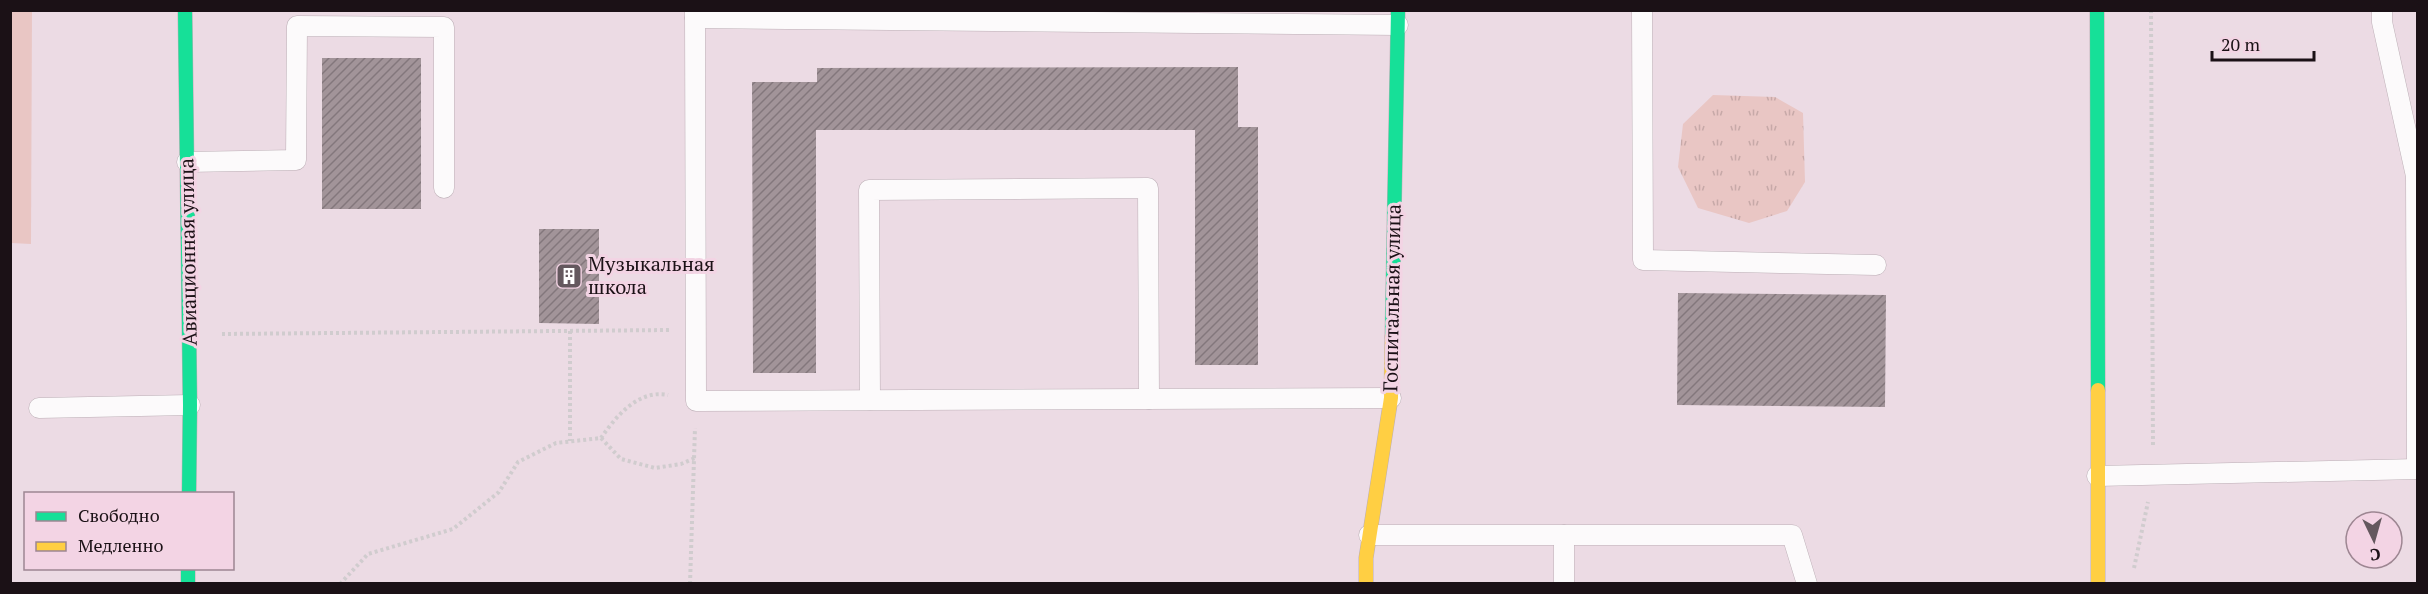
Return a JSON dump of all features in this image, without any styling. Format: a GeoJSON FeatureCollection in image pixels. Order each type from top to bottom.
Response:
{"type":"FeatureCollection","features":[{"type":"Feature","properties":{"kind":"street","name":"Авиационная улица"},"geometry":{"type":"LineString","coordinates":[[185,10],[189,492]]}},
{"type":"Feature","properties":{"kind":"street"},"geometry":{"type":"LineString","coordinates":[[2097,10],[2098,584]]}},
{"type":"Feature","properties":{"kind":"street","name":"Госпитальная улица"},"geometry":{"type":"LineString","coordinates":[[1366,584],[1369,535],[1391,398],[1398,18]]}},
{"type":"Feature","properties":{"kind":"lane"},"geometry":{"type":"LineString","coordinates":[[1642,10],[1643,260],[1875,265]]}},
{"type":"Feature","properties":{"kind":"lane"},"geometry":{"type":"LineString","coordinates":[[2097,476],[2417,469],[2416,176],[2382,22],[2382,10]]}},
{"type":"Feature","properties":{"kind":"lane"},"geometry":{"type":"LineString","coordinates":[[1391,398],[696,401],[694,14],[1398,18]]}},
{"type":"Feature","properties":{"kind":"lane"},"geometry":{"type":"LineString","coordinates":[[187,162],[296,160],[297,26],[444,27],[444,188]]}},
{"type":"Feature","properties":{"kind":"lane"},"geometry":{"type":"LineString","coordinates":[[870,400],[869,190],[1148,188],[1149,399]]}},
{"type":"Feature","properties":{"kind":"lane"},"geometry":{"type":"LineString","coordinates":[[39,408],[190,405]]}},
{"type":"Feature","properties":{"kind":"lane"},"geometry":{"type":"LineString","coordinates":[[1369,535],[1792,535],[1808,584]]}},
{"type":"Feature","properties":{"kind":"lane"},"geometry":{"type":"LineString","coordinates":[[1563,535],[1564,584]]}},
{"type":"Feature","properties":{"kind":"path"},"geometry":{"type":"LineString","coordinates":[[2133,573],[2153,476],[2151,10]]}},
{"type":"Feature","properties":{"kind":"path"},"geometry":{"type":"LineString","coordinates":[[189,335],[697,330]]}},
{"type":"Feature","properties":{"kind":"path"},"geometry":{"type":"LineString","coordinates":[[570,331],[570,441]]}},
{"type":"Feature","properties":{"kind":"path"},"geometry":{"type":"LineString","coordinates":[[601,438],[614,418],[632,403],[660,394],[696,401],[690,584]]}},
{"type":"Feature","properties":{"kind":"path"},"geometry":{"type":"LineString","coordinates":[[340,584],[368,554],[453,529],[499,492],[518,462],[556,443],[601,438]]}},
{"type":"Feature","properties":{"kind":"path"},"geometry":{"type":"LineString","coordinates":[[601,438],[621,459],[655,468],[681,464],[694,458]]}},
{"type":"Feature","properties":{"kind":"green space"},"geometry":{"type":"Polygon","coordinates":[[[11,10],[32,11],[31,244],[11,243],[11,10]]]}},
{"type":"Feature","properties":{"kind":"green space"},"geometry":{"type":"Polygon","coordinates":[[[1713,95],[1775,97],[1803,113],[1805,182],[1787,211],[1749,223],[1698,208],[1678,167],[1683,124],[1713,95]]]}},
{"type":"Feature","properties":{"kind":"building"},"geometry":{"type":"Polygon","coordinates":[[[322,58],[421,58],[421,209],[322,209],[322,58]]]}},
{"type":"Feature","properties":{"kind":"building"},"geometry":{"type":"Polygon","coordinates":[[[1238,67],[1238,127],[1258,127],[1258,365],[1195,365],[1195,130],[816,130],[816,373],[753,373],[752,82],[817,82],[817,68],[1238,67]]]}},
{"type":"Feature","properties":{"kind":"building","name":"Музыкальная школа"},"geometry":{"type":"Polygon","coordinates":[[[539,229],[599,229],[599,324],[539,323],[539,229]]]}},
{"type":"Feature","properties":{"kind":"building"},"geometry":{"type":"Polygon","coordinates":[[[1678,293],[1886,295],[1885,407],[1677,405],[1678,293]]]}},
{"type":"Feature","properties":{"kind":"traffic: fast"},"geometry":{"type":"LineString","coordinates":[[185,10],[189,492]]}},
{"type":"Feature","properties":{"kind":"traffic: fast"},"geometry":{"type":"LineString","coordinates":[[1392,337],[1398,10]]}},
{"type":"Feature","properties":{"kind":"traffic: fast"},"geometry":{"type":"LineString","coordinates":[[2097,10],[2098,390]]}},
{"type":"Feature","properties":{"kind":"traffic: fast"},"geometry":{"type":"LineString","coordinates":[[188,570],[188,584]]}},
{"type":"Feature","properties":{"kind":"traffic: slow"},"geometry":{"type":"LineString","coordinates":[[1366,584],[1366,558],[1391,398],[1392,337]]}},
{"type":"Feature","properties":{"kind":"traffic: slow"},"geometry":{"type":"LineString","coordinates":[[2098,390],[2098,584]]}},
{"type":"Feature","properties":{"kind":"place","name":"Музыкальная школа"},"geometry":{"type":"Point","coordinates":[569,276]}}]}
